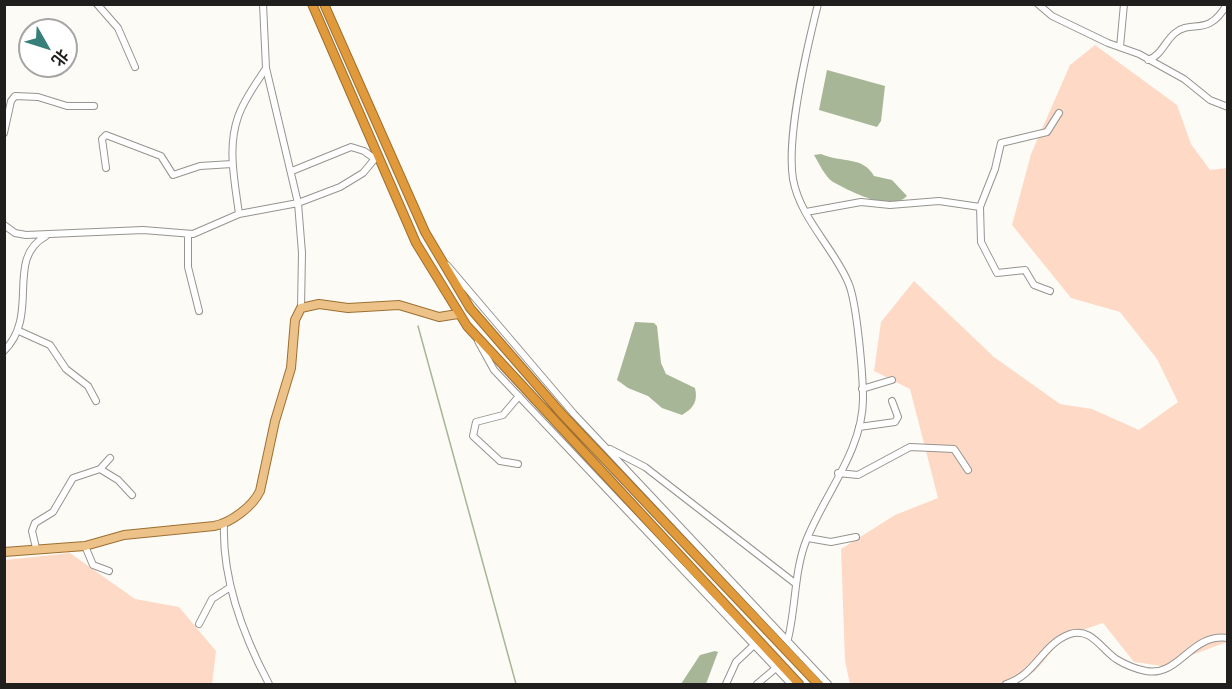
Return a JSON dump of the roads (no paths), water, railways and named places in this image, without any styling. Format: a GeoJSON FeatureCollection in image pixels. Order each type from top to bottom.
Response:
{"type":"FeatureCollection","features":[{"type":"Feature","properties":{"kind":"highway"},"geometry":{"type":"LineString","coordinates":[[312,4],[376,157],[417,243],[458,314],[478,340],[799,684]]}},
{"type":"Feature","properties":{"kind":"highway"},"geometry":{"type":"LineString","coordinates":[[324,4],[379,132],[440,258],[465,300],[488,330],[561,413],[818,684]]}},
{"type":"Feature","properties":{"kind":"main road"},"geometry":{"type":"LineString","coordinates":[[4,552],[86,546],[124,535],[151,534],[224,524],[255,500],[260,491],[275,421],[291,368],[295,320],[301,308],[319,304],[348,308],[399,305],[439,317],[458,314]]}},
{"type":"Feature","properties":{"kind":"street"},"geometry":{"type":"LineString","coordinates":[[97,4],[118,28],[135,67]]}},
{"type":"Feature","properties":{"kind":"street"},"geometry":{"type":"LineString","coordinates":[[263,4],[266,68],[298,203],[302,253],[301,308]]}},
{"type":"Feature","properties":{"kind":"street"},"geometry":{"type":"LineString","coordinates":[[788,639],[795,608],[796,584],[808,538],[859,427],[862,389],[851,289],[806,212],[794,180],[793,141],[808,42],[818,4]]}},
{"type":"Feature","properties":{"kind":"street"},"geometry":{"type":"LineString","coordinates":[[1038,4],[1052,16],[1184,79],[1210,100],[1226,107],[1227,114]]}},
{"type":"Feature","properties":{"kind":"street"},"geometry":{"type":"LineString","coordinates":[[1120,47],[1124,4]]}},
{"type":"Feature","properties":{"kind":"street"},"geometry":{"type":"LineString","coordinates":[[1148,60],[1157,55],[1175,33],[1209,24],[1227,4]]}},
{"type":"Feature","properties":{"kind":"street"},"geometry":{"type":"LineString","coordinates":[[239,214],[232,164],[238,116],[266,68]]}},
{"type":"Feature","properties":{"kind":"street"},"geometry":{"type":"LineString","coordinates":[[5,132],[10,101],[15,96],[38,97],[67,106],[94,106]]}},
{"type":"Feature","properties":{"kind":"street"},"geometry":{"type":"LineString","coordinates":[[1050,291],[1042,286],[1035,286],[1025,270],[1002,274],[994,270],[981,242],[980,207],[995,169],[1001,143],[1047,132],[1059,113]]}},
{"type":"Feature","properties":{"kind":"street"},"geometry":{"type":"LineString","coordinates":[[105,168],[102,139],[106,135],[162,156],[173,175],[200,166],[232,164]]}},
{"type":"Feature","properties":{"kind":"street"},"geometry":{"type":"LineString","coordinates":[[4,225],[15,233],[46,236],[143,230],[188,235],[239,214],[298,203],[351,182],[376,157],[351,147],[292,171]]}},
{"type":"Feature","properties":{"kind":"street"},"geometry":{"type":"LineString","coordinates":[[806,212],[861,202],[890,205],[939,201],[980,207]]}},
{"type":"Feature","properties":{"kind":"street"},"geometry":{"type":"LineString","coordinates":[[188,235],[188,267],[199,311]]}},
{"type":"Feature","properties":{"kind":"street"},"geometry":{"type":"LineString","coordinates":[[4,351],[19,331],[23,316],[26,257],[35,242],[46,236]]}},
{"type":"Feature","properties":{"kind":"street"},"geometry":{"type":"LineString","coordinates":[[440,258],[458,274],[492,320],[606,447],[828,684]]}},
{"type":"Feature","properties":{"kind":"street"},"geometry":{"type":"LineString","coordinates":[[19,331],[50,345],[66,369],[88,386],[96,401]]}},
{"type":"Feature","properties":{"kind":"street"},"geometry":{"type":"LineString","coordinates":[[478,340],[489,364],[791,684]]}},
{"type":"Feature","properties":{"kind":"street"},"geometry":{"type":"LineString","coordinates":[[862,389],[892,380]]}},
{"type":"Feature","properties":{"kind":"street"},"geometry":{"type":"LineString","coordinates":[[518,464],[500,461],[473,436],[476,422],[503,415],[519,396]]}},
{"type":"Feature","properties":{"kind":"street"},"geometry":{"type":"LineString","coordinates":[[859,427],[895,422],[897,417],[892,401]]}},
{"type":"Feature","properties":{"kind":"street"},"geometry":{"type":"LineString","coordinates":[[838,473],[854,476],[901,450],[919,445],[954,449],[968,471]]}},
{"type":"Feature","properties":{"kind":"street"},"geometry":{"type":"LineString","coordinates":[[606,447],[645,467],[796,584]]}},
{"type":"Feature","properties":{"kind":"street"},"geometry":{"type":"LineString","coordinates":[[36,548],[32,531],[34,523],[53,512],[73,478],[100,469],[110,458]]}},
{"type":"Feature","properties":{"kind":"street"},"geometry":{"type":"LineString","coordinates":[[100,469],[118,480],[132,495]]}},
{"type":"Feature","properties":{"kind":"street"},"geometry":{"type":"LineString","coordinates":[[224,524],[223,551],[229,588],[269,684]]}},
{"type":"Feature","properties":{"kind":"street"},"geometry":{"type":"LineString","coordinates":[[808,538],[826,542],[856,537]]}},
{"type":"Feature","properties":{"kind":"street"},"geometry":{"type":"LineString","coordinates":[[86,546],[93,565],[110,571]]}},
{"type":"Feature","properties":{"kind":"street"},"geometry":{"type":"LineString","coordinates":[[199,624],[212,599],[229,588]]}},
{"type":"Feature","properties":{"kind":"street"},"geometry":{"type":"LineString","coordinates":[[1006,684],[1027,675],[1051,646],[1071,634],[1088,635],[1117,660],[1146,671],[1166,668],[1203,640],[1215,637],[1227,638]]}},
{"type":"Feature","properties":{"kind":"street"},"geometry":{"type":"LineString","coordinates":[[726,684],[736,662],[754,645]]}},
{"type":"Feature","properties":{"kind":"street"},"geometry":{"type":"LineString","coordinates":[[757,684],[776,668]]}},
{"type":"Feature","properties":{"kind":"waterway"},"geometry":{"type":"LineString","coordinates":[[418,326],[516,684]]}}]}
